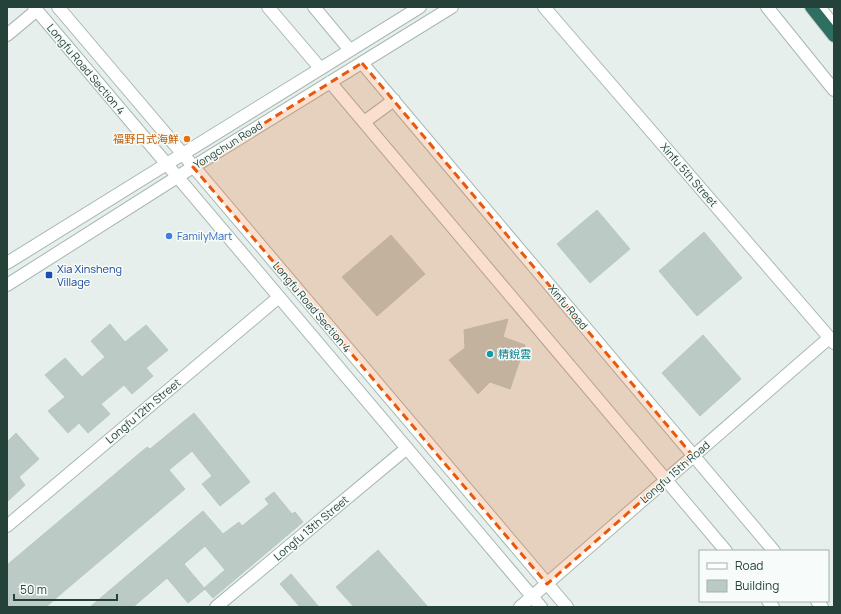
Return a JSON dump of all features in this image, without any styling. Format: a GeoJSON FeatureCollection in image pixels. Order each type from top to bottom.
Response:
{"type":"FeatureCollection","features":[{"type":"Feature","properties":{"kind":"highway"},"geometry":{"type":"LineString","coordinates":[[811,7],[834,36]]}},
{"type":"Feature","properties":{"kind":"street","name":"Longfu Road Section 4"},"geometry":{"type":"LineString","coordinates":[[58,7],[567,607]]}},
{"type":"Feature","properties":{"kind":"street"},"geometry":{"type":"LineString","coordinates":[[268,7],[320,68]]}},
{"type":"Feature","properties":{"kind":"street"},"geometry":{"type":"LineString","coordinates":[[314,7],[349,49]]}},
{"type":"Feature","properties":{"kind":"street","name":"Yongchun Road"},"geometry":{"type":"LineString","coordinates":[[7,263],[349,49],[420,7]]}},
{"type":"Feature","properties":{"kind":"street","name":"Yongchun Road"},"geometry":{"type":"LineString","coordinates":[[7,286],[177,177],[452,7]]}},
{"type":"Feature","properties":{"kind":"street","name":"Xinfu 5th Street"},"geometry":{"type":"LineString","coordinates":[[544,7],[832,340]]}},
{"type":"Feature","properties":{"kind":"street"},"geometry":{"type":"LineString","coordinates":[[767,7],[834,90]]}},
{"type":"Feature","properties":{"kind":"street"},"geometry":{"type":"LineString","coordinates":[[819,7],[834,26]]}},
{"type":"Feature","properties":{"kind":"street","name":"Longfu Road Section 4"},"geometry":{"type":"LineString","coordinates":[[35,8],[541,607]]}},
{"type":"Feature","properties":{"kind":"street"},"geometry":{"type":"LineString","coordinates":[[7,35],[35,8]]}},
{"type":"Feature","properties":{"kind":"street","name":"Xinfu Road"},"geometry":{"type":"LineString","coordinates":[[362,63],[773,550]]}},
{"type":"Feature","properties":{"kind":"street"},"geometry":{"type":"LineString","coordinates":[[330,82],[725,550]]}},
{"type":"Feature","properties":{"kind":"street"},"geometry":{"type":"LineString","coordinates":[[364,122],[394,100]]}},
{"type":"Feature","properties":{"kind":"street","name":"Longfu 12th Street"},"geometry":{"type":"LineString","coordinates":[[7,526],[279,297]]}},
{"type":"Feature","properties":{"kind":"street","name":"Longfu 15th Road"},"geometry":{"type":"LineString","coordinates":[[520,607],[693,456],[832,340]]}},
{"type":"Feature","properties":{"kind":"street","name":"Longfu 13th Street"},"geometry":{"type":"LineString","coordinates":[[216,607],[407,448]]}},
{"type":"Feature","properties":{"kind":"highlighted area"},"geometry":{"type":"Polygon","coordinates":[[[362,63],[693,456],[547,584],[193,167],[362,63]]]}},
{"type":"Feature","properties":{"kind":"building"},"geometry":{"type":"Polygon","coordinates":[[[597,210],[630,249],[590,283],[557,244],[597,210]]]}},
{"type":"Feature","properties":{"kind":"building"},"geometry":{"type":"Polygon","coordinates":[[[704,232],[742,278],[697,316],[659,271],[704,232]]]}},
{"type":"Feature","properties":{"kind":"building"},"geometry":{"type":"Polygon","coordinates":[[[391,235],[425,274],[377,316],[342,277],[391,235]]]}},
{"type":"Feature","properties":{"kind":"building","name":"精銳雲"},"geometry":{"type":"Polygon","coordinates":[[[508,319],[503,337],[525,345],[510,389],[490,382],[478,394],[449,360],[465,348],[464,330],[508,319]]]}},
{"type":"Feature","properties":{"kind":"building"},"geometry":{"type":"Polygon","coordinates":[[[110,324],[125,342],[146,325],[168,350],[146,368],[153,376],[132,394],[124,385],[101,404],[110,414],[88,433],[79,423],[68,433],[48,411],[65,397],[45,375],[65,358],[82,377],[105,357],[91,341],[110,324]]]}},
{"type":"Feature","properties":{"kind":"building"},"geometry":{"type":"Polygon","coordinates":[[[703,335],[741,379],[700,416],[662,373],[703,335]]]}},
{"type":"Feature","properties":{"kind":"building"},"geometry":{"type":"Polygon","coordinates":[[[194,413],[250,482],[220,506],[202,484],[212,476],[192,451],[169,470],[185,489],[46,607],[7,607],[7,565],[147,447],[150,449],[194,413]]]}},
{"type":"Feature","properties":{"kind":"building"},"geometry":{"type":"Polygon","coordinates":[[[16,433],[39,459],[19,477],[25,485],[7,502],[7,442],[16,433]]]}},
{"type":"Feature","properties":{"kind":"building"},"geometry":{"type":"Polygon","coordinates":[[[274,492],[292,514],[295,512],[303,522],[213,598],[205,589],[188,603],[167,578],[133,607],[90,607],[203,511],[223,534],[239,522],[242,526],[269,504],[265,499],[274,492]],[[205,546],[184,564],[204,588],[225,570],[205,546]]]}},
{"type":"Feature","properties":{"kind":"building"},"geometry":{"type":"Polygon","coordinates":[[[378,550],[428,607],[354,607],[336,587],[378,550]]]}},
{"type":"Feature","properties":{"kind":"building"},"geometry":{"type":"Polygon","coordinates":[[[291,574],[319,607],[300,607],[280,584],[291,574]]]}},
{"type":"Feature","properties":{"kind":"place","name":"福野日式海鮮"},"geometry":{"type":"Point","coordinates":[187,139]}},
{"type":"Feature","properties":{"kind":"place","name":"FamilyMart"},"geometry":{"type":"Point","coordinates":[169,236]}},
{"type":"Feature","properties":{"kind":"place","name":"Xia Xinsheng Village"},"geometry":{"type":"Point","coordinates":[49,275]}},
{"type":"Feature","properties":{"kind":"place","name":"精銳雲"},"geometry":{"type":"Point","coordinates":[490,354]}}]}
